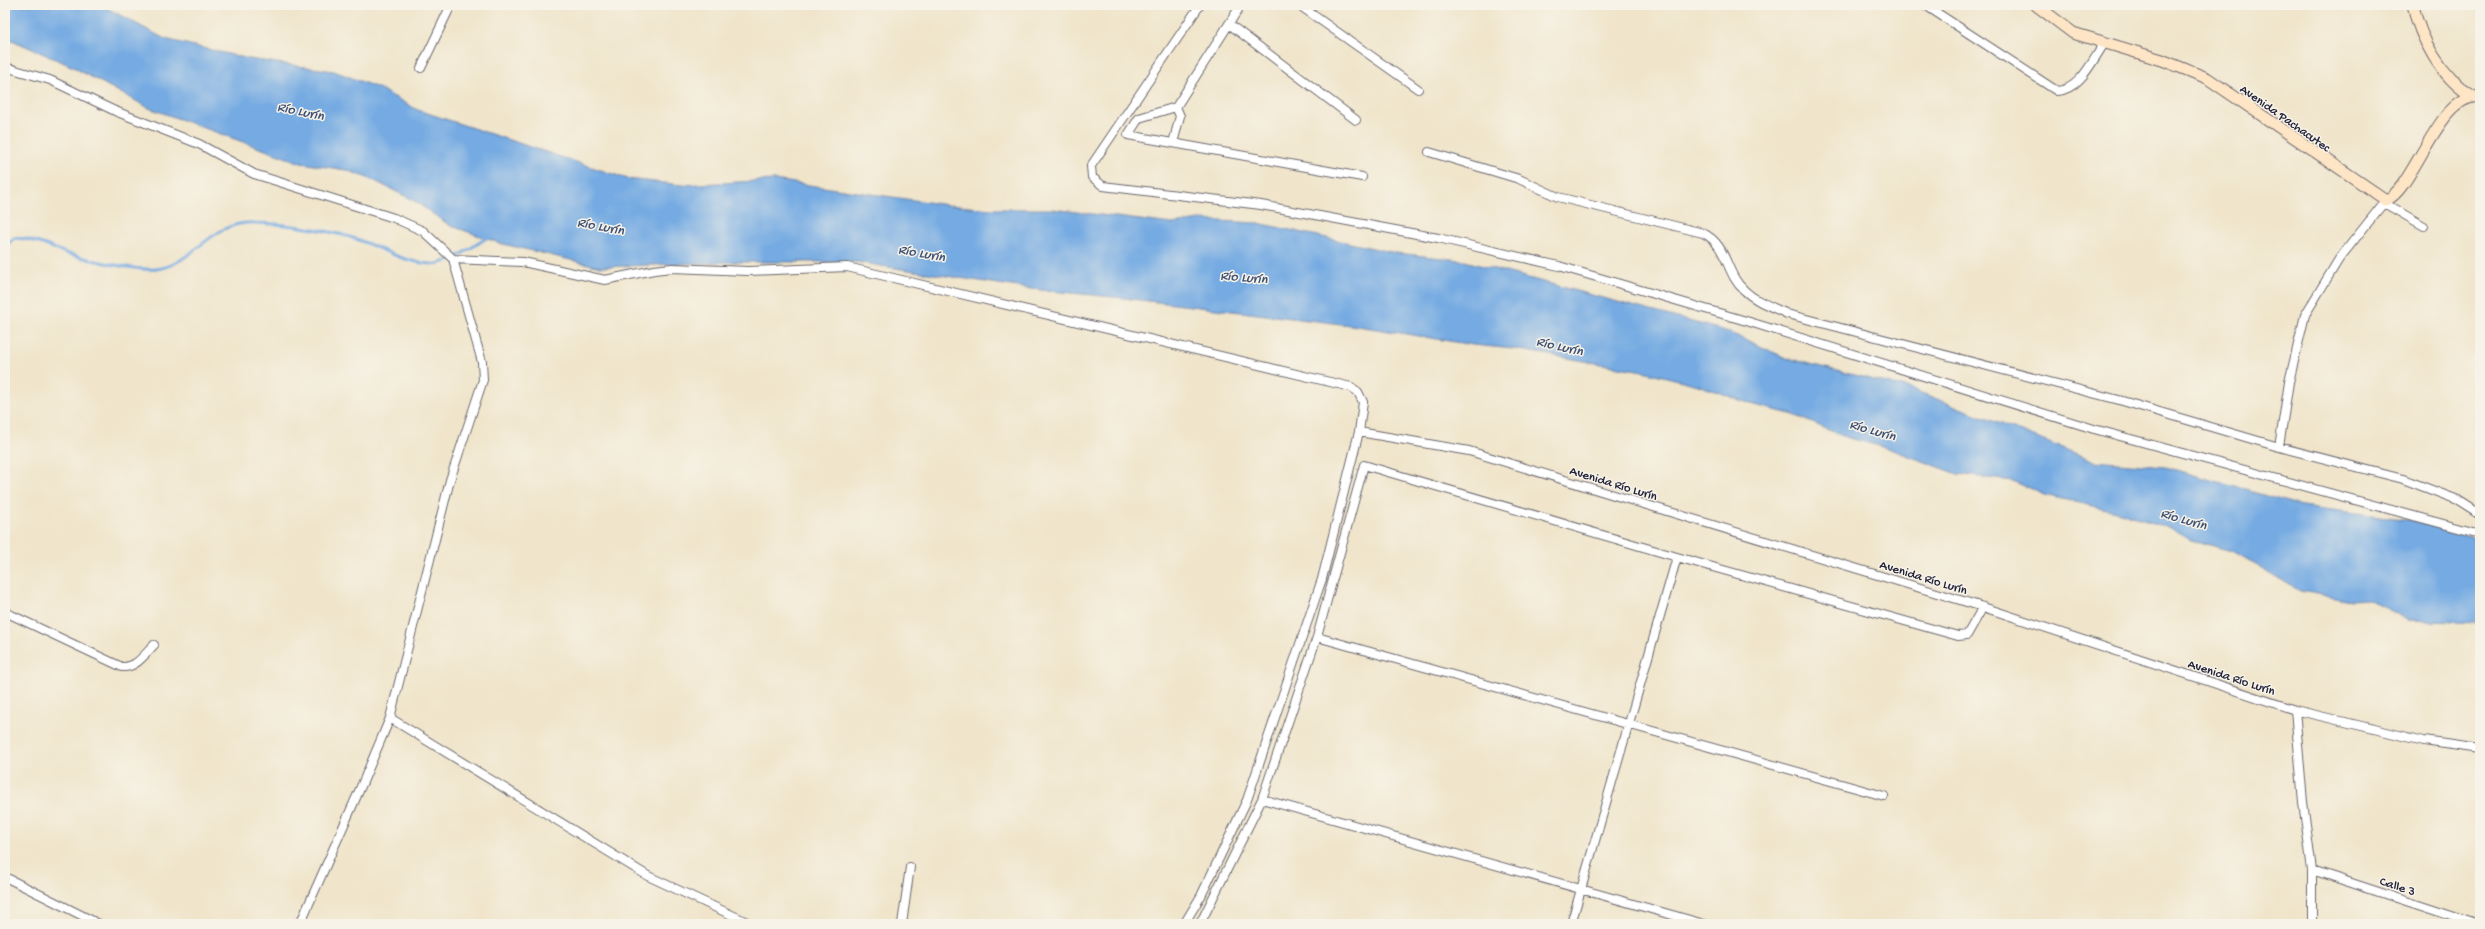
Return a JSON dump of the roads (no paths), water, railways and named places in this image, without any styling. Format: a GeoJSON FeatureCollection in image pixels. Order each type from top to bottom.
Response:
{"type":"FeatureCollection","features":[{"type":"Feature","properties":{"kind":"main road","name":"Avenida Pachacutec"},"geometry":{"type":"LineString","coordinates":[[2036,5],[2073,33],[2104,44],[2162,60],[2206,78],[2385,201]]}},
{"type":"Feature","properties":{"kind":"main road"},"geometry":{"type":"LineString","coordinates":[[2415,7],[2424,38],[2442,67],[2458,87],[2477,95]]}},
{"type":"Feature","properties":{"kind":"main road"},"geometry":{"type":"LineString","coordinates":[[2385,201],[2397,193],[2437,129],[2451,112],[2461,102],[2477,95]]}},
{"type":"Feature","properties":{"kind":"street"},"geometry":{"type":"LineString","coordinates":[[421,68],[451,5]]}},
{"type":"Feature","properties":{"kind":"street"},"geometry":{"type":"LineString","coordinates":[[1200,5],[1091,166],[1092,177],[1103,186],[1261,205],[1438,238],[1559,266],[1753,323],[2094,429],[2480,534]]}},
{"type":"Feature","properties":{"kind":"street"},"geometry":{"type":"LineString","coordinates":[[1241,5],[1176,107],[1138,118],[1128,135],[1362,177]]}},
{"type":"Feature","properties":{"kind":"street"},"geometry":{"type":"LineString","coordinates":[[1299,5],[1418,89]]}},
{"type":"Feature","properties":{"kind":"street"},"geometry":{"type":"LineString","coordinates":[[1925,5],[2057,91],[2069,89],[2077,83],[2104,44]]}},
{"type":"Feature","properties":{"kind":"street"},"geometry":{"type":"LineString","coordinates":[[1229,24],[1356,120]]}},
{"type":"Feature","properties":{"kind":"street"},"geometry":{"type":"LineString","coordinates":[[5,67],[50,80],[115,111],[199,144],[254,174],[394,218],[422,231],[453,259],[482,362],[483,380],[448,487],[390,718],[364,782],[300,924]]}},
{"type":"Feature","properties":{"kind":"street"},"geometry":{"type":"LineString","coordinates":[[1173,143],[1180,116],[1176,107]]}},
{"type":"Feature","properties":{"kind":"street"},"geometry":{"type":"LineString","coordinates":[[1429,152],[1519,179],[1558,197],[1703,233],[1713,238],[1720,246],[1743,289],[1757,300],[1788,314],[2119,400],[2279,446],[2420,484],[2458,500],[2480,514]]}},
{"type":"Feature","properties":{"kind":"street"},"geometry":{"type":"LineString","coordinates":[[2279,446],[2289,382],[2305,315],[2339,259],[2385,201],[2424,226]]}},
{"type":"Feature","properties":{"kind":"street"},"geometry":{"type":"LineString","coordinates":[[453,259],[524,262],[605,280],[654,270],[672,268],[748,271],[856,268],[972,298],[1271,366],[1351,387],[1358,392],[1363,402],[1359,432],[1322,579],[1247,800],[1201,896],[1184,924]]}},
{"type":"Feature","properties":{"kind":"street","name":"Avenida Río Lurín"},"geometry":{"type":"LineString","coordinates":[[1359,432],[1469,451],[1983,607],[2295,710],[2424,741],[2480,749]]}},
{"type":"Feature","properties":{"kind":"street"},"geometry":{"type":"LineString","coordinates":[[1200,924],[1262,799],[1317,638],[1364,465],[1677,557],[1958,636],[1967,635],[1983,607]]}},
{"type":"Feature","properties":{"kind":"street"},"geometry":{"type":"LineString","coordinates":[[1571,924],[1677,557]]}},
{"type":"Feature","properties":{"kind":"street"},"geometry":{"type":"LineString","coordinates":[[5,612],[122,667],[129,668],[136,664],[154,645]]}},
{"type":"Feature","properties":{"kind":"street"},"geometry":{"type":"LineString","coordinates":[[1317,638],[1884,796]]}},
{"type":"Feature","properties":{"kind":"street"},"geometry":{"type":"LineString","coordinates":[[2295,710],[2303,802],[2312,870],[2312,924]]}},
{"type":"Feature","properties":{"kind":"street"},"geometry":{"type":"LineString","coordinates":[[390,718],[648,876],[751,924]]}},
{"type":"Feature","properties":{"kind":"street"},"geometry":{"type":"LineString","coordinates":[[1262,799],[1704,924]]}},
{"type":"Feature","properties":{"kind":"street"},"geometry":{"type":"LineString","coordinates":[[902,924],[910,868]]}},
{"type":"Feature","properties":{"kind":"street","name":"Calle 3"},"geometry":{"type":"LineString","coordinates":[[2312,870],[2476,924]]}},
{"type":"Feature","properties":{"kind":"street"},"geometry":{"type":"LineString","coordinates":[[5,877],[98,924]]}},
{"type":"Feature","properties":{"kind":"water","name":"Río Lurín"},"geometry":{"type":"Polygon","coordinates":[[[5,5],[101,5],[165,39],[249,59],[334,71],[378,88],[418,110],[628,179],[682,185],[774,180],[948,205],[991,209],[1053,209],[1172,224],[1200,220],[1258,223],[1396,253],[1461,260],[1726,331],[1786,358],[1914,390],[2095,461],[2166,467],[2301,506],[2411,520],[2477,539],[2480,541],[2480,623],[2407,620],[2368,599],[2352,600],[2300,591],[2233,551],[2191,540],[2166,526],[2120,512],[2044,495],[2013,481],[1958,474],[1887,448],[1845,437],[1794,415],[1751,404],[1698,385],[1643,371],[1514,349],[1473,345],[1358,326],[1123,298],[1031,289],[856,262],[729,262],[600,267],[499,243],[449,225],[413,200],[373,180],[346,170],[301,163],[149,108],[69,65],[5,37],[5,5]]]}},
{"type":"Feature","properties":{"kind":"waterway"},"geometry":{"type":"LineString","coordinates":[[5,247],[14,238],[21,238],[35,241],[69,254],[100,262],[125,267],[156,269],[169,266],[181,260],[214,235],[226,228],[239,224],[255,223],[277,224],[322,230],[343,235],[420,263],[437,264],[452,259]]}},
{"type":"Feature","properties":{"kind":"waterway"},"geometry":{"type":"LineString","coordinates":[[457,257],[488,237]]}}]}
